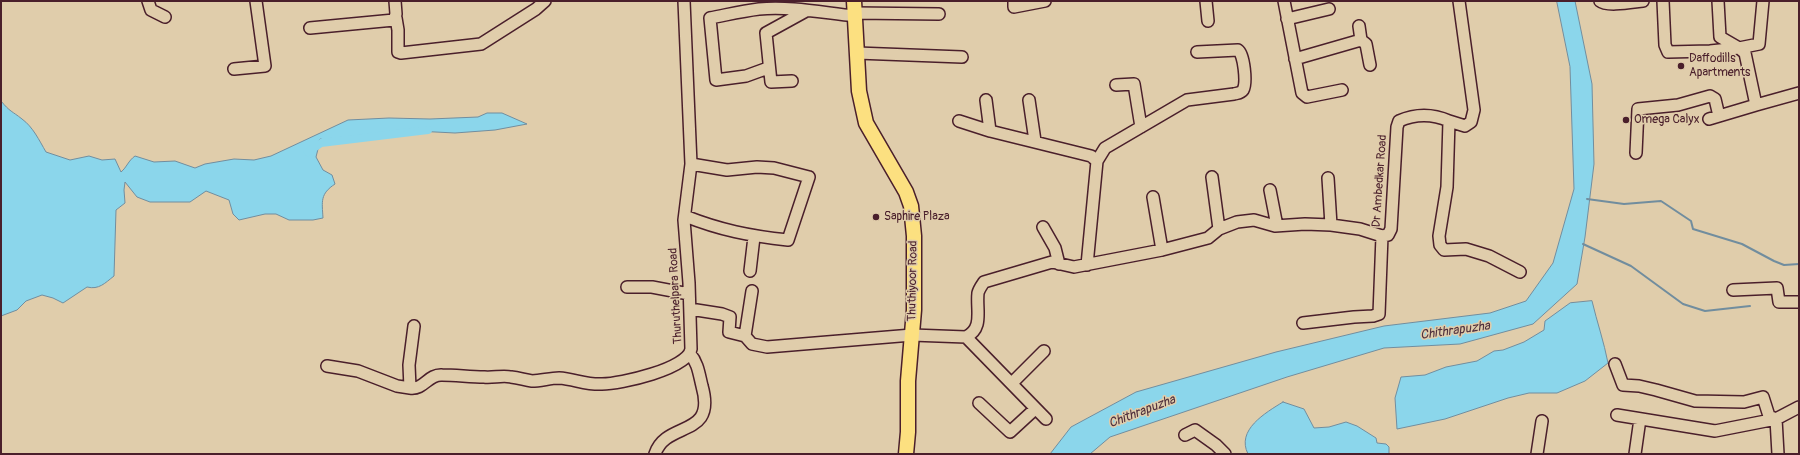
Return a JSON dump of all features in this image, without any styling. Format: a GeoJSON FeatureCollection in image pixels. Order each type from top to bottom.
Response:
{"type":"FeatureCollection","features":[{"type":"Feature","properties":{"kind":"main road","name":"Thuthiyoor Road"},"geometry":{"type":"LineString","coordinates":[[855,10],[859,91],[866,123],[906,192],[912,206],[914,236],[914,303],[908,381],[908,432],[906,454]]}},
{"type":"Feature","properties":{"kind":"street"},"geometry":{"type":"LineString","coordinates":[[148,1],[151,10],[165,17]]}},
{"type":"Feature","properties":{"kind":"street"},"geometry":{"type":"LineString","coordinates":[[234,70],[265,66],[256,1]]}},
{"type":"Feature","properties":{"kind":"street"},"geometry":{"type":"LineString","coordinates":[[395,1],[398,30],[398,52],[401,53],[481,44],[536,9],[545,1]]}},
{"type":"Feature","properties":{"kind":"street","name":"Thuruthelpara Road"},"geometry":{"type":"LineString","coordinates":[[410,388],[415,389],[421,387],[432,376],[441,375],[511,377],[535,381],[561,378],[590,384],[603,384],[663,370],[684,360],[690,354],[690,309],[685,216],[691,164],[684,1]]}},
{"type":"Feature","properties":{"kind":"street"},"geometry":{"type":"LineString","coordinates":[[1014,1],[1014,7],[1045,1]]}},
{"type":"Feature","properties":{"kind":"street"},"geometry":{"type":"LineString","coordinates":[[1206,1],[1208,20]]}},
{"type":"Feature","properties":{"kind":"street"},"geometry":{"type":"LineString","coordinates":[[1284,1],[1302,93],[1307,97],[1342,90]]}},
{"type":"Feature","properties":{"kind":"street"},"geometry":{"type":"LineString","coordinates":[[1459,1],[1474,110],[1471,122],[1465,126],[1449,121],[1447,187],[1439,236],[1440,245],[1444,250],[1466,249],[1489,256],[1520,272]]}},
{"type":"Feature","properties":{"kind":"street"},"geometry":{"type":"LineString","coordinates":[[1600,1],[1604,4],[1611,4],[1643,1]]}},
{"type":"Feature","properties":{"kind":"street"},"geometry":{"type":"LineString","coordinates":[[1663,1],[1665,45],[1668,52],[1710,51],[1743,53],[1759,44],[1763,1]]}},
{"type":"Feature","properties":{"kind":"street"},"geometry":{"type":"LineString","coordinates":[[1718,1],[1720,37],[1743,53],[1756,105]]}},
{"type":"Feature","properties":{"kind":"street"},"geometry":{"type":"LineString","coordinates":[[780,9],[783,24]]}},
{"type":"Feature","properties":{"kind":"street"},"geometry":{"type":"LineString","coordinates":[[768,68],[746,76],[716,80],[710,18],[746,11],[780,9],[807,11],[855,10],[939,14]]}},
{"type":"Feature","properties":{"kind":"street"},"geometry":{"type":"LineString","coordinates":[[1287,19],[1329,9]]}},
{"type":"Feature","properties":{"kind":"street"},"geometry":{"type":"LineString","coordinates":[[792,81],[770,82],[766,33],[807,11]]}},
{"type":"Feature","properties":{"kind":"street"},"geometry":{"type":"LineString","coordinates":[[310,28],[387,22],[396,18]]}},
{"type":"Feature","properties":{"kind":"street"},"geometry":{"type":"LineString","coordinates":[[1359,26],[1361,40],[1366,44],[1370,65]]}},
{"type":"Feature","properties":{"kind":"street"},"geometry":{"type":"LineString","coordinates":[[1295,59],[1361,40]]}},
{"type":"Feature","properties":{"kind":"street"},"geometry":{"type":"LineString","coordinates":[[1087,265],[1097,161],[1105,148],[1187,100],[1241,93],[1243,90],[1245,80],[1242,54],[1238,50],[1197,52]]}},
{"type":"Feature","properties":{"kind":"street"},"geometry":{"type":"LineString","coordinates":[[857,52],[962,57]]}},
{"type":"Feature","properties":{"kind":"street"},"geometry":{"type":"LineString","coordinates":[[1116,84],[1134,84],[1141,127]]}},
{"type":"Feature","properties":{"kind":"street"},"geometry":{"type":"LineString","coordinates":[[1636,153],[1638,109],[1678,105],[1710,96],[1715,99],[1714,117],[1799,93]]}},
{"type":"Feature","properties":{"kind":"street"},"geometry":{"type":"LineString","coordinates":[[986,100],[990,131]]}},
{"type":"Feature","properties":{"kind":"street"},"geometry":{"type":"LineString","coordinates":[[1029,100],[1035,141]]}},
{"type":"Feature","properties":{"kind":"street","name":"Dr Ambedkar Road"},"geometry":{"type":"LineString","coordinates":[[966,338],[973,334],[978,327],[978,292],[984,282],[1052,262],[1074,267],[1162,250],[1208,238],[1219,229],[1236,222],[1254,220],[1277,226],[1305,224],[1331,225],[1360,229],[1382,236],[1388,235],[1391,229],[1396,143],[1399,121],[1425,115],[1438,116],[1449,121]]}},
{"type":"Feature","properties":{"kind":"street"},"geometry":{"type":"LineString","coordinates":[[960,121],[990,131],[1091,156],[1097,161]]}},
{"type":"Feature","properties":{"kind":"street"},"geometry":{"type":"LineString","coordinates":[[685,216],[712,227],[754,237],[788,240],[809,177],[774,168],[757,167],[727,170],[691,164]]}},
{"type":"Feature","properties":{"kind":"street"},"geometry":{"type":"LineString","coordinates":[[1212,177],[1219,229]]}},
{"type":"Feature","properties":{"kind":"street"},"geometry":{"type":"LineString","coordinates":[[1328,178],[1331,225]]}},
{"type":"Feature","properties":{"kind":"street"},"geometry":{"type":"LineString","coordinates":[[1270,190],[1277,226]]}},
{"type":"Feature","properties":{"kind":"street"},"geometry":{"type":"LineString","coordinates":[[1153,197],[1162,250]]}},
{"type":"Feature","properties":{"kind":"street"},"geometry":{"type":"LineString","coordinates":[[1043,227],[1056,248],[1059,264]]}},
{"type":"Feature","properties":{"kind":"street"},"geometry":{"type":"LineString","coordinates":[[1303,323],[1379,314],[1382,236]]}},
{"type":"Feature","properties":{"kind":"street"},"geometry":{"type":"LineString","coordinates":[[750,271],[754,237]]}},
{"type":"Feature","properties":{"kind":"street"},"geometry":{"type":"LineString","coordinates":[[627,286],[652,287],[689,294]]}},
{"type":"Feature","properties":{"kind":"street"},"geometry":{"type":"LineString","coordinates":[[1733,290],[1777,288],[1779,302],[1799,302]]}},
{"type":"Feature","properties":{"kind":"street"},"geometry":{"type":"LineString","coordinates":[[745,336],[752,291]]}},
{"type":"Feature","properties":{"kind":"street"},"geometry":{"type":"LineString","coordinates":[[690,309],[722,314],[730,317],[730,332],[745,336],[752,344],[767,347],[912,335],[966,338],[1012,383],[1035,409],[1046,418]]}},
{"type":"Feature","properties":{"kind":"street"},"geometry":{"type":"LineString","coordinates":[[327,366],[358,371],[393,385],[410,388],[409,365],[414,326]]}},
{"type":"Feature","properties":{"kind":"street"},"geometry":{"type":"LineString","coordinates":[[1012,383],[1044,351]]}},
{"type":"Feature","properties":{"kind":"street"},"geometry":{"type":"LineString","coordinates":[[655,454],[661,444],[703,415],[706,409],[706,398],[696,361],[690,354]]}},
{"type":"Feature","properties":{"kind":"street"},"geometry":{"type":"LineString","coordinates":[[1615,364],[1623,385],[1639,386],[1695,401],[1744,402],[1763,397],[1769,416],[1776,419]]}},
{"type":"Feature","properties":{"kind":"street"},"geometry":{"type":"LineString","coordinates":[[979,403],[1010,432],[1035,409]]}},
{"type":"Feature","properties":{"kind":"street"},"geometry":{"type":"LineString","coordinates":[[1617,415],[1715,431],[1776,419],[1799,407]]}},
{"type":"Feature","properties":{"kind":"street"},"geometry":{"type":"LineString","coordinates":[[1636,454],[1640,419]]}},
{"type":"Feature","properties":{"kind":"street"},"geometry":{"type":"LineString","coordinates":[[1776,419],[1778,454]]}},
{"type":"Feature","properties":{"kind":"street"},"geometry":{"type":"LineString","coordinates":[[1537,454],[1542,421]]}},
{"type":"Feature","properties":{"kind":"street"},"geometry":{"type":"LineString","coordinates":[[1185,435],[1196,430],[1216,444],[1225,454]]}},
{"type":"Feature","properties":{"kind":"water","name":"Chithrapuzha"},"geometry":{"type":"Polygon","coordinates":[[[1557,1],[1575,1],[1592,84],[1594,164],[1585,237],[1577,284],[1533,324],[1460,344],[1384,348],[1287,377],[1110,437],[1090,454],[1050,454],[1071,427],[1136,392],[1276,352],[1384,326],[1490,313],[1526,301],[1553,263],[1574,189],[1570,67],[1557,1]]]}},
{"type":"Feature","properties":{"kind":"water"},"geometry":{"type":"Polygon","coordinates":[[[1,101],[29,126],[36,134],[46,152],[70,160],[89,156],[102,160],[115,159],[121,172],[135,156],[154,162],[175,161],[195,168],[205,164],[234,159],[254,160],[271,156],[348,120],[478,117],[487,113],[502,113],[527,124],[495,130],[455,133],[416,131],[325,140],[320,139],[316,143],[318,149],[316,157],[323,170],[332,175],[335,184],[324,195],[322,207],[323,218],[313,220],[289,220],[276,214],[265,214],[239,220],[233,214],[229,200],[206,191],[190,202],[150,202],[137,197],[125,182],[125,203],[116,210],[114,276],[98,287],[87,287],[63,303],[42,295],[26,301],[17,310],[1,316],[1,101]]]}},
{"type":"Feature","properties":{"kind":"water"},"geometry":{"type":"Polygon","coordinates":[[[1592,301],[1608,363],[1585,381],[1557,393],[1529,393],[1508,398],[1445,419],[1397,429],[1395,398],[1401,377],[1425,375],[1446,367],[1477,361],[1494,351],[1503,350],[1524,342],[1544,330],[1545,321],[1570,303],[1592,301]]]}},
{"type":"Feature","properties":{"kind":"water"},"geometry":{"type":"Polygon","coordinates":[[[1283,402],[1304,409],[1314,428],[1329,427],[1346,422],[1357,426],[1376,438],[1377,443],[1386,444],[1389,447],[1389,454],[1248,454],[1245,445],[1249,430],[1254,423],[1268,411],[1283,402]]]}},
{"type":"Feature","properties":{"kind":"waterway"},"geometry":{"type":"LineString","coordinates":[[308,152],[321,143],[428,130]]}},
{"type":"Feature","properties":{"kind":"waterway"},"geometry":{"type":"LineString","coordinates":[[1587,199],[1624,204],[1661,201],[1691,221],[1693,229],[1742,244],[1784,265],[1799,264]]}},
{"type":"Feature","properties":{"kind":"waterway"},"geometry":{"type":"LineString","coordinates":[[1583,244],[1631,266],[1683,304],[1705,311],[1750,306]]}},
{"type":"Feature","properties":{"kind":"place","name":"Daffodills Apartments"},"geometry":{"type":"Point","coordinates":[1681,66]}},
{"type":"Feature","properties":{"kind":"place","name":"Omega Calyx"},"geometry":{"type":"Point","coordinates":[1626,120]}},
{"type":"Feature","properties":{"kind":"place","name":"Saphire Plaza"},"geometry":{"type":"Point","coordinates":[876,217]}}]}
